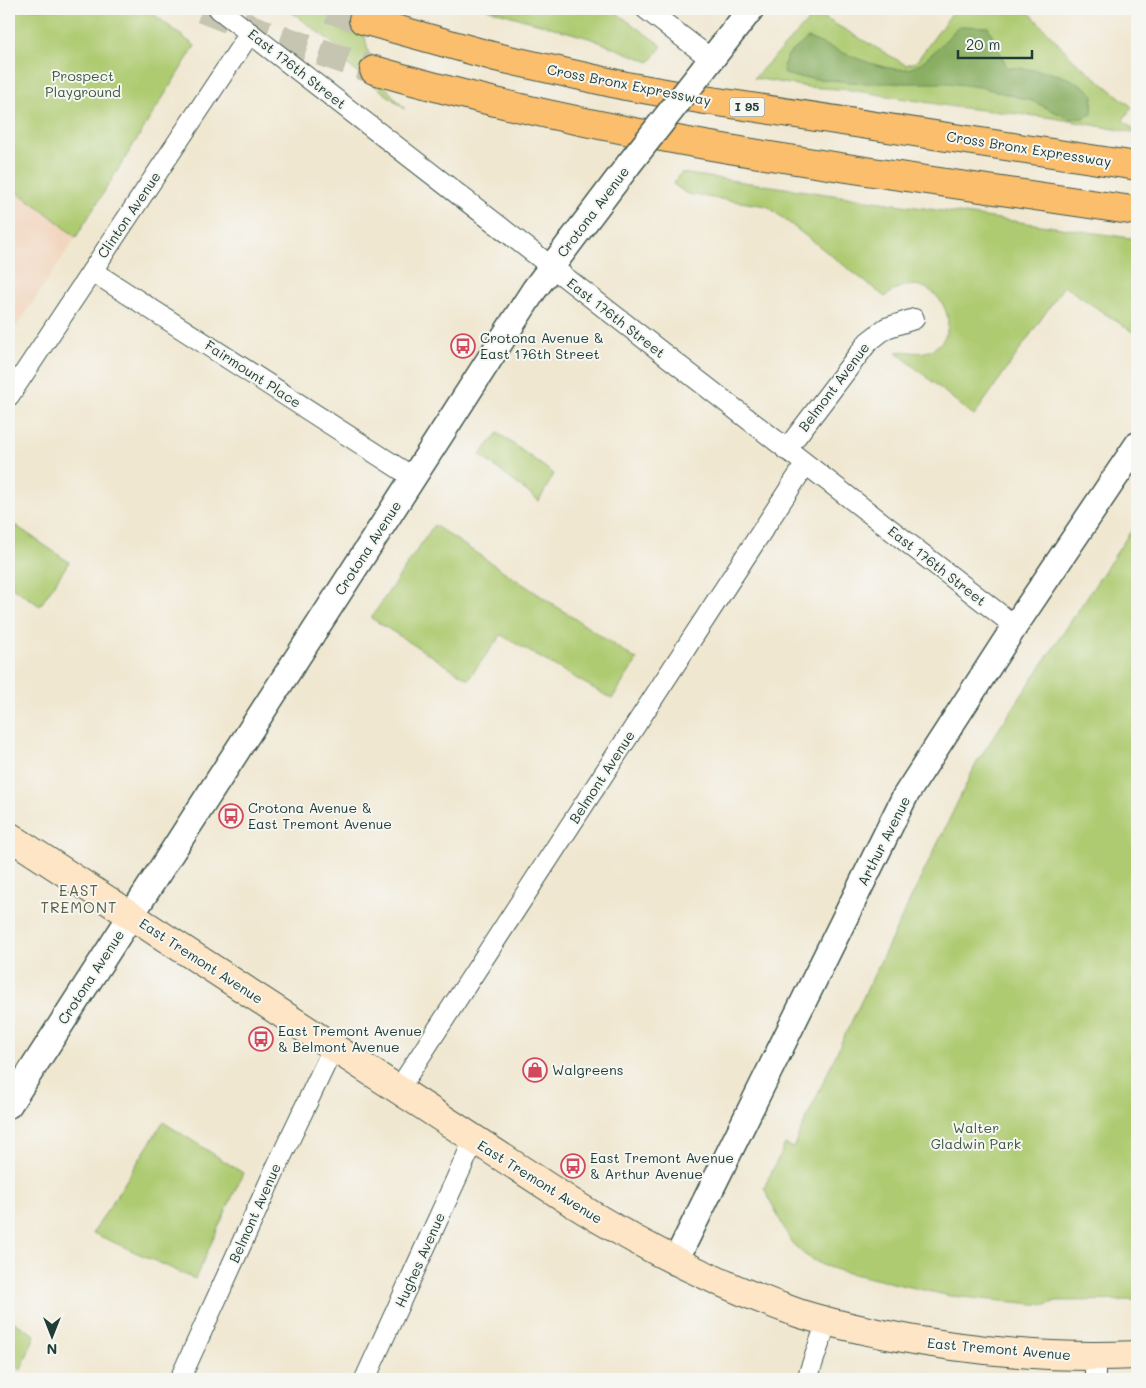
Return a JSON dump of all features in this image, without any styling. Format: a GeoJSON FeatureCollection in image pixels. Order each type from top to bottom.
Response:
{"type":"FeatureCollection","features":[{"type":"Feature","properties":{"kind":"highway","name":"Cross Bronx Expressway"},"geometry":{"type":"LineString","coordinates":[[363,20],[496,57],[650,90],[1137,166]]}},
{"type":"Feature","properties":{"kind":"highway"},"geometry":{"type":"LineString","coordinates":[[374,70],[492,103],[626,132],[706,146],[1137,211]]}},
{"type":"Feature","properties":{"kind":"main road","name":"East Tremont Avenue"},"geometry":{"type":"LineString","coordinates":[[9,836],[474,1140],[608,1225],[675,1262],[773,1303],[827,1321],[954,1348],[1065,1357],[1095,1368],[1137,1355]]}},
{"type":"Feature","properties":{"kind":"street","name":"East 176th Street"},"geometry":{"type":"LineString","coordinates":[[219,9],[550,268],[1015,626]]}},
{"type":"Feature","properties":{"kind":"street"},"geometry":{"type":"LineString","coordinates":[[646,9],[707,65]]}},
{"type":"Feature","properties":{"kind":"street","name":"Crotona Avenue"},"geometry":{"type":"LineString","coordinates":[[9,1105],[550,268],[751,9]]}},
{"type":"Feature","properties":{"kind":"street","name":"Clinton Avenue"},"geometry":{"type":"LineString","coordinates":[[9,396],[250,33]]}},
{"type":"Feature","properties":{"kind":"street","name":"Fairmount Place"},"geometry":{"type":"LineString","coordinates":[[92,271],[414,478]]}},
{"type":"Feature","properties":{"kind":"street","name":"Belmont Avenue"},"geometry":{"type":"LineString","coordinates":[[786,450],[868,342],[886,328],[914,319]]}},
{"type":"Feature","properties":{"kind":"street","name":"Arthur Avenue"},"geometry":{"type":"LineString","coordinates":[[675,1262],[905,796],[1015,626],[1137,445]]}},
{"type":"Feature","properties":{"kind":"street","name":"Belmont Avenue"},"geometry":{"type":"LineString","coordinates":[[398,1090],[805,465]]}},
{"type":"Feature","properties":{"kind":"street","name":"Belmont Avenue"},"geometry":{"type":"LineString","coordinates":[[180,1379],[333,1048]]}},
{"type":"Feature","properties":{"kind":"street","name":"Hughes Avenue"},"geometry":{"type":"LineString","coordinates":[[365,1379],[474,1140]]}},
{"type":"Feature","properties":{"kind":"street"},"geometry":{"type":"LineString","coordinates":[[807,1379],[827,1321]]}},
{"type":"Feature","properties":{"kind":"shaded area"},"geometry":{"type":"Polygon","coordinates":[[[9,187],[39,206],[76,237],[9,338],[9,187]]]}},
{"type":"Feature","properties":{"kind":"green space","name":"Prospect Playground"},"geometry":{"type":"Polygon","coordinates":[[[9,9],[147,9],[195,46],[76,237],[39,207],[9,187],[9,9]]]}},
{"type":"Feature","properties":{"kind":"green space"},"geometry":{"type":"Polygon","coordinates":[[[288,9],[363,9],[365,39],[372,64],[385,86],[405,109],[340,59],[344,52],[288,9]]]}},
{"type":"Feature","properties":{"kind":"green space"},"geometry":{"type":"Polygon","coordinates":[[[487,9],[611,9],[662,46],[650,62],[589,38],[487,9]]]}},
{"type":"Feature","properties":{"kind":"green space"},"geometry":{"type":"Polygon","coordinates":[[[955,9],[1026,9],[1074,60],[1132,107],[1123,120],[1137,133],[1054,118],[955,107],[851,90],[808,87],[754,78],[816,13],[906,65],[916,62],[955,9]]]}},
{"type":"Feature","properties":{"kind":"green space"},"geometry":{"type":"Polygon","coordinates":[[[959,26],[988,27],[1007,67],[1053,73],[1084,87],[1093,94],[1092,114],[1083,118],[1070,119],[1032,101],[980,87],[950,83],[861,83],[796,77],[785,74],[783,66],[788,55],[808,38],[861,60],[891,68],[904,69],[914,67],[926,59],[959,26]]]}},
{"type":"Feature","properties":{"kind":"green space"},"geometry":{"type":"Polygon","coordinates":[[[681,173],[1137,239],[1137,335],[1064,286],[974,416],[896,352],[918,353],[928,351],[933,349],[944,338],[948,325],[946,312],[939,299],[929,290],[916,285],[901,287],[885,297],[767,206],[687,194],[673,184],[681,173]]]}},
{"type":"Feature","properties":{"kind":"green space"},"geometry":{"type":"Polygon","coordinates":[[[498,433],[554,474],[539,501],[480,455],[498,433]]]}},
{"type":"Feature","properties":{"kind":"green space"},"geometry":{"type":"Polygon","coordinates":[[[9,521],[69,562],[40,606],[9,585],[9,521]]]}},
{"type":"Feature","properties":{"kind":"green space","name":"Walter Gladwin Park"},"geometry":{"type":"Polygon","coordinates":[[[1137,522],[1137,1300],[1056,1301],[1046,1305],[950,1296],[840,1271],[822,1265],[805,1255],[791,1242],[764,1188],[785,1144],[793,1148],[843,1039],[977,762],[1137,522]]]}},
{"type":"Feature","properties":{"kind":"green space"},"geometry":{"type":"Polygon","coordinates":[[[434,525],[637,660],[612,699],[501,635],[468,679],[371,618],[434,525]]]}},
{"type":"Feature","properties":{"kind":"green space"},"geometry":{"type":"Polygon","coordinates":[[[163,1122],[243,1173],[195,1279],[93,1233],[163,1122]]]}},
{"type":"Feature","properties":{"kind":"green space"},"geometry":{"type":"Polygon","coordinates":[[[9,1319],[35,1335],[21,1370],[9,1362],[9,1319]]]}},
{"type":"Feature","properties":{"kind":"tunnel"},"geometry":{"type":"LineString","coordinates":[[202,9],[258,31],[374,70]]}},
{"type":"Feature","properties":{"kind":"tunnel"},"geometry":{"type":"LineString","coordinates":[[329,9],[363,20]]}},
{"type":"Feature","properties":{"kind":"place","name":"Crotona Avenue & East 176th Street"},"geometry":{"type":"Point","coordinates":[463,346]}},
{"type":"Feature","properties":{"kind":"place","name":"Crotona Avenue & East Tremont Avenue"},"geometry":{"type":"Point","coordinates":[231,816]}},
{"type":"Feature","properties":{"kind":"place","name":"East Tremont Avenue & Belmont Avenue"},"geometry":{"type":"Point","coordinates":[261,1039]}},
{"type":"Feature","properties":{"kind":"place","name":"Walgreens"},"geometry":{"type":"Point","coordinates":[535,1070]}},
{"type":"Feature","properties":{"kind":"place","name":"East Tremont Avenue & Arthur Avenue"},"geometry":{"type":"Point","coordinates":[573,1166]}},
{"type":"Feature","properties":{"kind":"district","name":"EAST TREMONT"},"geometry":{"type":"Point","coordinates":[79,900]}}]}
